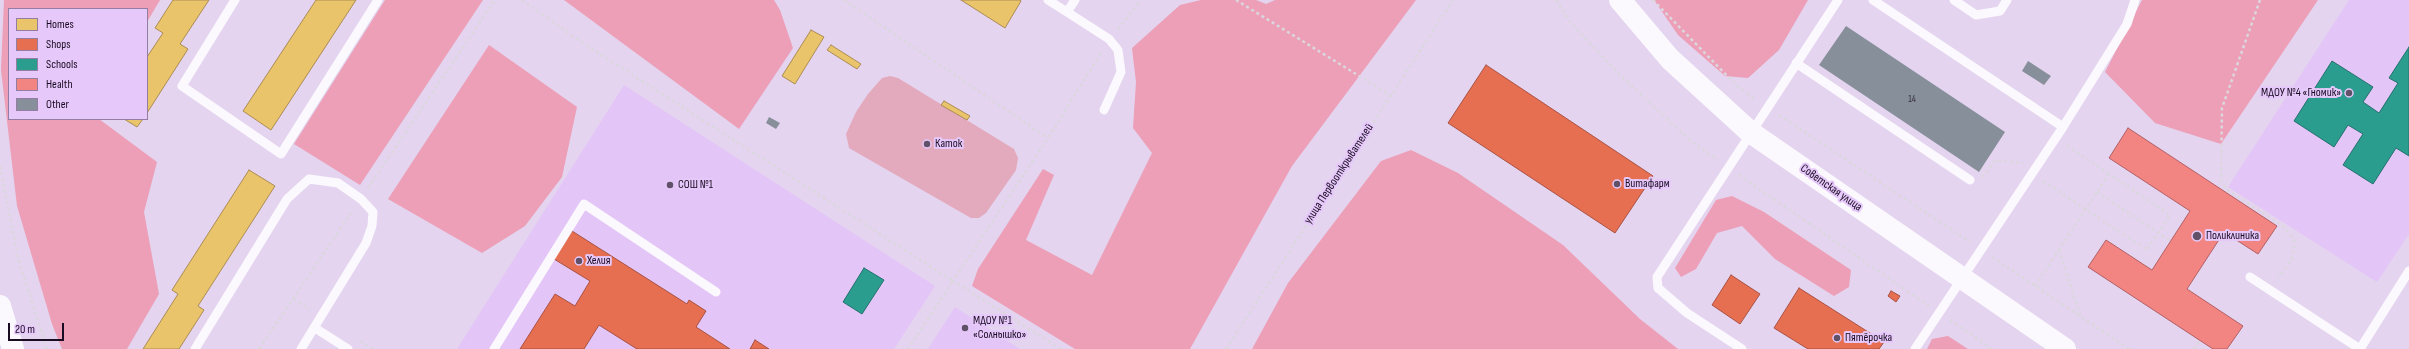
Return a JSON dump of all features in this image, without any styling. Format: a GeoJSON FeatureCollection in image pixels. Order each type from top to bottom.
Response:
{"type":"FeatureCollection","features":[{"type":"Feature","properties":{"kind":"street","name":"Советская улица"},"geometry":{"type":"LineString","coordinates":[[1620,0],[1670,59],[1750,132],[1961,279],[2065,349]]}},
{"type":"Feature","properties":{"kind":"street"},"geometry":{"type":"LineString","coordinates":[[0,306],[13,349]]}},
{"type":"Feature","properties":{"kind":"lane"},"geometry":{"type":"LineString","coordinates":[[235,0],[182,86],[281,154],[378,0]]}},
{"type":"Feature","properties":{"kind":"lane"},"geometry":{"type":"LineString","coordinates":[[1048,0],[1109,40],[1118,50],[1121,72],[1104,110]]}},
{"type":"Feature","properties":{"kind":"lane"},"geometry":{"type":"LineString","coordinates":[[1067,12],[1075,0]]}},
{"type":"Feature","properties":{"kind":"lane"},"geometry":{"type":"LineString","coordinates":[[1742,349],[1687,313],[1658,288],[1657,277],[1750,132],[1838,0]]}},
{"type":"Feature","properties":{"kind":"lane"},"geometry":{"type":"LineString","coordinates":[[1873,0],[2063,127]]}},
{"type":"Feature","properties":{"kind":"lane"},"geometry":{"type":"LineString","coordinates":[[1954,0],[1976,15],[2000,11],[2007,0]]}},
{"type":"Feature","properties":{"kind":"lane"},"geometry":{"type":"LineString","coordinates":[[1915,349],[2063,127],[2127,24],[2135,0]]}},
{"type":"Feature","properties":{"kind":"lane"},"geometry":{"type":"LineString","coordinates":[[1796,63],[1970,180]]}},
{"type":"Feature","properties":{"kind":"lane"},"geometry":{"type":"LineString","coordinates":[[194,349],[287,199],[309,179],[338,183],[361,199],[373,212],[372,226],[366,243],[301,349]]}},
{"type":"Feature","properties":{"kind":"lane"},"geometry":{"type":"LineString","coordinates":[[494,349],[584,204],[716,292]]}},
{"type":"Feature","properties":{"kind":"lane"},"geometry":{"type":"LineString","coordinates":[[2250,277],[2360,349],[2409,271]]}},
{"type":"Feature","properties":{"kind":"lane"},"geometry":{"type":"LineString","coordinates":[[315,328],[348,349]]}},
{"type":"Feature","properties":{"kind":"path"},"geometry":{"type":"LineString","coordinates":[[259,349],[495,0]]}},
{"type":"Feature","properties":{"kind":"path"},"geometry":{"type":"LineString","coordinates":[[522,0],[590,47],[1061,349]]}},
{"type":"Feature","properties":{"kind":"path"},"geometry":{"type":"LineString","coordinates":[[844,0],[1048,138]]}},
{"type":"Feature","properties":{"kind":"path"},"geometry":{"type":"LineString","coordinates":[[908,349],[1048,138],[1109,40],[1141,0]]}},
{"type":"Feature","properties":{"kind":"path"},"geometry":{"type":"LineString","coordinates":[[1236,0],[1390,95]]}},
{"type":"Feature","properties":{"kind":"path","name":"улица Первооткрывателей"},"geometry":{"type":"LineString","coordinates":[[1226,349],[1453,0]]}},
{"type":"Feature","properties":{"kind":"path"},"geometry":{"type":"LineString","coordinates":[[1556,0],[1571,23],[1621,76],[1692,142],[1816,230],[1992,349]]}},
{"type":"Feature","properties":{"kind":"path"},"geometry":{"type":"LineString","coordinates":[[1653,0],[1738,87],[2129,349]]}},
{"type":"Feature","properties":{"kind":"path"},"geometry":{"type":"LineString","coordinates":[[2260,0],[2222,108],[2221,180],[2226,189],[2282,226],[2295,242],[2292,259],[2269,290]]}},
{"type":"Feature","properties":{"kind":"path"},"geometry":{"type":"LineString","coordinates":[[2032,174],[2147,250],[2170,215],[2056,138]]}},
{"type":"Feature","properties":{"kind":"path"},"geometry":{"type":"LineString","coordinates":[[1970,180],[1984,176],[1996,160],[2038,165]]}},
{"type":"Feature","properties":{"kind":"path"},"geometry":{"type":"LineString","coordinates":[[0,166],[18,258],[46,349]]}},
{"type":"Feature","properties":{"kind":"path"},"geometry":{"type":"LineString","coordinates":[[2035,286],[2109,174]]}},
{"type":"Feature","properties":{"kind":"path"},"geometry":{"type":"LineString","coordinates":[[2097,192],[2170,241]]}},
{"type":"Feature","properties":{"kind":"path"},"geometry":{"type":"LineString","coordinates":[[2059,249],[2081,316]]}},
{"type":"Feature","properties":{"kind":"path"},"geometry":{"type":"LineString","coordinates":[[2194,349],[2200,340]]}},
{"type":"Feature","properties":{"kind":"shaded area"},"geometry":{"type":"Polygon","coordinates":[[[4,0],[160,0],[148,20],[148,8],[8,8],[8,120],[100,120],[157,162],[144,212],[159,294],[127,349],[62,349],[52,324],[17,206],[1,70],[4,0]]]}},
{"type":"Feature","properties":{"kind":"shaded area"},"geometry":{"type":"Polygon","coordinates":[[[385,0],[483,0],[360,185],[294,144],[385,0]]]}},
{"type":"Feature","properties":{"kind":"shaded area"},"geometry":{"type":"Polygon","coordinates":[[[564,0],[774,0],[780,10],[793,48],[739,129],[564,0]]]}},
{"type":"Feature","properties":{"kind":"shaded area"},"geometry":{"type":"Polygon","coordinates":[[[1201,0],[1256,0],[1266,4],[1275,0],[1416,0],[1292,166],[1190,349],[1075,349],[972,286],[978,269],[1043,169],[1054,175],[1026,240],[1092,275],[1152,153],[1133,128],[1136,82],[1132,48],[1180,5],[1201,0]]]}},
{"type":"Feature","properties":{"kind":"shaded area"},"geometry":{"type":"Polygon","coordinates":[[[1654,0],[1808,0],[1779,50],[1748,78],[1725,76],[1678,35],[1654,0]]]}},
{"type":"Feature","properties":{"kind":"shaded area"},"geometry":{"type":"Polygon","coordinates":[[[2142,0],[2318,0],[2221,144],[2155,123],[2105,72],[2142,0]]]}},
{"type":"Feature","properties":{"kind":"shaded area","name":"МДОУ №4 «Гномик»"},"geometry":{"type":"Polygon","coordinates":[[[2349,0],[2409,0],[2409,234],[2377,282],[2228,187],[2349,0]]]}},
{"type":"Feature","properties":{"kind":"shaded area"},"geometry":{"type":"Polygon","coordinates":[[[489,45],[577,107],[562,177],[525,226],[482,253],[388,199],[489,45]]]}},
{"type":"Feature","properties":{"kind":"shaded area","name":"Каток"},"geometry":{"type":"Polygon","coordinates":[[[890,76],[898,78],[1014,149],[1018,158],[1016,170],[986,213],[979,218],[971,218],[849,148],[846,134],[856,112],[868,94],[882,78],[890,76]]]}},
{"type":"Feature","properties":{"kind":"shaded area","name":"СОШ №1"},"geometry":{"type":"Polygon","coordinates":[[[624,85],[935,286],[894,349],[457,349],[624,85]]]}},
{"type":"Feature","properties":{"kind":"shaded area"},"geometry":{"type":"Polygon","coordinates":[[[1411,150],[1458,173],[1563,245],[1640,319],[1678,349],[1252,349],[1288,283],[1381,161],[1411,150]]]}},
{"type":"Feature","properties":{"kind":"shaded area"},"geometry":{"type":"Polygon","coordinates":[[[1732,196],[1764,212],[1851,270],[1849,287],[1834,296],[1775,259],[1742,226],[1717,233],[1696,269],[1681,277],[1675,268],[1716,200],[1732,196]]]}},
{"type":"Feature","properties":{"kind":"shaded area","name":"МДОУ №1 «Солнышко»"},"geometry":{"type":"Polygon","coordinates":[[[955,307],[1020,349],[928,349],[955,307]]]}},
{"type":"Feature","properties":{"kind":"shaded area"},"geometry":{"type":"Polygon","coordinates":[[[1948,336],[1968,349],[1927,349],[1932,339],[1948,336]]]}},
{"type":"Feature","properties":{"kind":"building: Homes"},"geometry":{"type":"Polygon","coordinates":[[[173,0],[209,0],[180,44],[188,49],[148,111],[148,56],[163,33],[155,28],[173,0]]]}},
{"type":"Feature","properties":{"kind":"building: Homes"},"geometry":{"type":"Polygon","coordinates":[[[316,0],[356,0],[271,130],[243,111],[316,0]]]}},
{"type":"Feature","properties":{"kind":"building: Homes"},"geometry":{"type":"Polygon","coordinates":[[[961,0],[1020,0],[1021,1],[1005,28],[961,0]]]}},
{"type":"Feature","properties":{"kind":"building: Homes"},"geometry":{"type":"Polygon","coordinates":[[[811,30],[824,37],[795,84],[782,76],[811,30]]]}},
{"type":"Feature","properties":{"kind":"building: Homes"},"geometry":{"type":"Polygon","coordinates":[[[831,45],[861,64],[857,69],[827,50],[831,45]]]}},
{"type":"Feature","properties":{"kind":"building: Homes"},"geometry":{"type":"Polygon","coordinates":[[[944,101],[970,116],[967,120],[941,105],[944,101]]]}},
{"type":"Feature","properties":{"kind":"building: Homes"},"geometry":{"type":"Polygon","coordinates":[[[126,120],[142,120],[137,127],[126,120]]]}},
{"type":"Feature","properties":{"kind":"building: Homes"},"geometry":{"type":"Polygon","coordinates":[[[249,170],[275,186],[198,306],[204,310],[179,349],[143,349],[178,294],[172,290],[249,170]]]}},
{"type":"Feature","properties":{"kind":"building: Shops"},"geometry":{"type":"Polygon","coordinates":[[[1486,65],[1653,176],[1615,233],[1448,123],[1486,65]]]}},
{"type":"Feature","properties":{"kind":"building: Shops"},"geometry":{"type":"Polygon","coordinates":[[[572,231],[687,304],[689,300],[706,311],[696,327],[730,349],[637,349],[599,325],[584,349],[520,349],[555,294],[575,306],[590,281],[554,259],[572,231]]]}},
{"type":"Feature","properties":{"kind":"building: Shops"},"geometry":{"type":"Polygon","coordinates":[[[1731,275],[1760,294],[1740,324],[1712,305],[1731,275]]]}},
{"type":"Feature","properties":{"kind":"building: Shops"},"geometry":{"type":"Polygon","coordinates":[[[1799,288],[1884,342],[1879,349],[1808,349],[1774,328],[1799,288]]]}},
{"type":"Feature","properties":{"kind":"building: Shops"},"geometry":{"type":"Polygon","coordinates":[[[1891,291],[1900,296],[1896,302],[1888,296],[1891,291]]]}},
{"type":"Feature","properties":{"kind":"building: Shops"},"geometry":{"type":"Polygon","coordinates":[[[755,340],[769,349],[750,349],[755,340]]]}},
{"type":"Feature","properties":{"kind":"building: Schools"},"geometry":{"type":"Polygon","coordinates":[[[2409,47],[2409,156],[2396,148],[2373,184],[2343,165],[2363,134],[2348,125],[2334,147],[2294,121],[2332,61],[2373,87],[2363,102],[2379,113],[2398,83],[2389,78],[2409,47]]]}},
{"type":"Feature","properties":{"kind":"building: Schools"},"geometry":{"type":"Polygon","coordinates":[[[864,268],[884,280],[862,314],[843,302],[864,268]]]}},
{"type":"Feature","properties":{"kind":"building: Health","name":"Поликлиника"},"geometry":{"type":"Polygon","coordinates":[[[2128,128],[2277,226],[2258,254],[2224,232],[2187,289],[2243,326],[2227,349],[2213,349],[2088,267],[2106,240],[2152,270],[2190,211],[2109,158],[2128,128]]]}},
{"type":"Feature","properties":{"kind":"building: Other"},"geometry":{"type":"Polygon","coordinates":[[[1846,26],[2005,132],[1979,172],[1819,65],[1846,26]]]}},
{"type":"Feature","properties":{"kind":"building: Other"},"geometry":{"type":"Polygon","coordinates":[[[2028,61],[2051,76],[2044,85],[2022,71],[2028,61]]]}},
{"type":"Feature","properties":{"kind":"building: Other"},"geometry":{"type":"Polygon","coordinates":[[[769,117],[780,123],[776,129],[766,123],[769,117]]]}},
{"type":"Feature","properties":{"kind":"place","name":"МДОУ №4 «Гномик»"},"geometry":{"type":"Point","coordinates":[2349,93]}},
{"type":"Feature","properties":{"kind":"place","name":"Каток"},"geometry":{"type":"Point","coordinates":[927,144]}},
{"type":"Feature","properties":{"kind":"place","name":"Витафарм"},"geometry":{"type":"Point","coordinates":[1617,184]}},
{"type":"Feature","properties":{"kind":"place","name":"СОШ №1"},"geometry":{"type":"Point","coordinates":[670,185]}},
{"type":"Feature","properties":{"kind":"place","name":"Поликлиника"},"geometry":{"type":"Point","coordinates":[2197,236]}},
{"type":"Feature","properties":{"kind":"place","name":"Хелия"},"geometry":{"type":"Point","coordinates":[579,261]}},
{"type":"Feature","properties":{"kind":"place","name":"МДОУ №1 «Солнышко»"},"geometry":{"type":"Point","coordinates":[965,328]}},
{"type":"Feature","properties":{"kind":"place","name":"Пятёрочка"},"geometry":{"type":"Point","coordinates":[1837,338]}}]}
